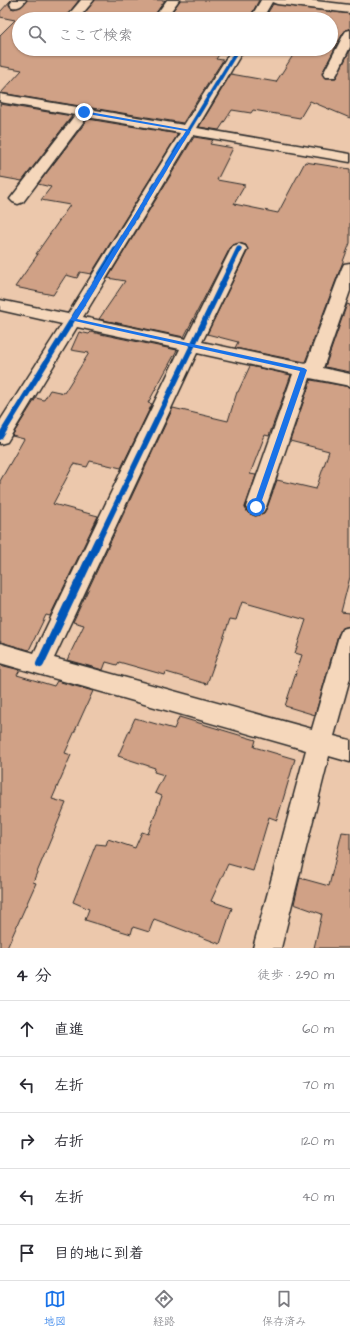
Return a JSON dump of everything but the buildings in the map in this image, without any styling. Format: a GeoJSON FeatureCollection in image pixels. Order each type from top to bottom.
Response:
{"type":"FeatureCollection","features":[{"type":"Feature","properties":{"kind":"street"},"geometry":{"type":"LineString","coordinates":[[77,12],[88,0]]}},
{"type":"Feature","properties":{"kind":"street"},"geometry":{"type":"LineString","coordinates":[[164,12],[173,0]]}},
{"type":"Feature","properties":{"kind":"street"},"geometry":{"type":"LineString","coordinates":[[260,12],[268,0]]}},
{"type":"Feature","properties":{"kind":"street"},"geometry":{"type":"LineString","coordinates":[[277,0],[334,3],[350,9]]}},
{"type":"Feature","properties":{"kind":"street"},"geometry":{"type":"LineString","coordinates":[[330,74],[350,34]]}},
{"type":"Feature","properties":{"kind":"street"},"geometry":{"type":"LineString","coordinates":[[0,437],[234,56]]}},
{"type":"Feature","properties":{"kind":"street"},"geometry":{"type":"LineString","coordinates":[[1,99],[350,158]]}},
{"type":"Feature","properties":{"kind":"street"},"geometry":{"type":"LineString","coordinates":[[18,199],[84,112]]}},
{"type":"Feature","properties":{"kind":"street"},"geometry":{"type":"LineString","coordinates":[[40,664],[191,346],[239,249]]}},
{"type":"Feature","properties":{"kind":"street"},"geometry":{"type":"LineString","coordinates":[[256,507],[308,371],[350,268]]}},
{"type":"Feature","properties":{"kind":"street"},"geometry":{"type":"LineString","coordinates":[[0,305],[350,380]]}},
{"type":"Feature","properties":{"kind":"street"},"geometry":{"type":"LineString","coordinates":[[267,948],[320,743],[350,636]]}},
{"type":"Feature","properties":{"kind":"street"},"geometry":{"type":"LineString","coordinates":[[0,653],[350,751]]}},
{"type":"Feature","properties":{"kind":"cycle path"},"geometry":{"type":"LineString","coordinates":[[0,437],[234,56]]}},
{"type":"Feature","properties":{"kind":"cycle path"},"geometry":{"type":"LineString","coordinates":[[40,664],[191,346],[239,249]]}},
{"type":"Feature","properties":{"kind":"route"},"geometry":{"type":"LineString","coordinates":[[84,112],[189,130],[73,320],[304,370],[256,507]]}}]}
